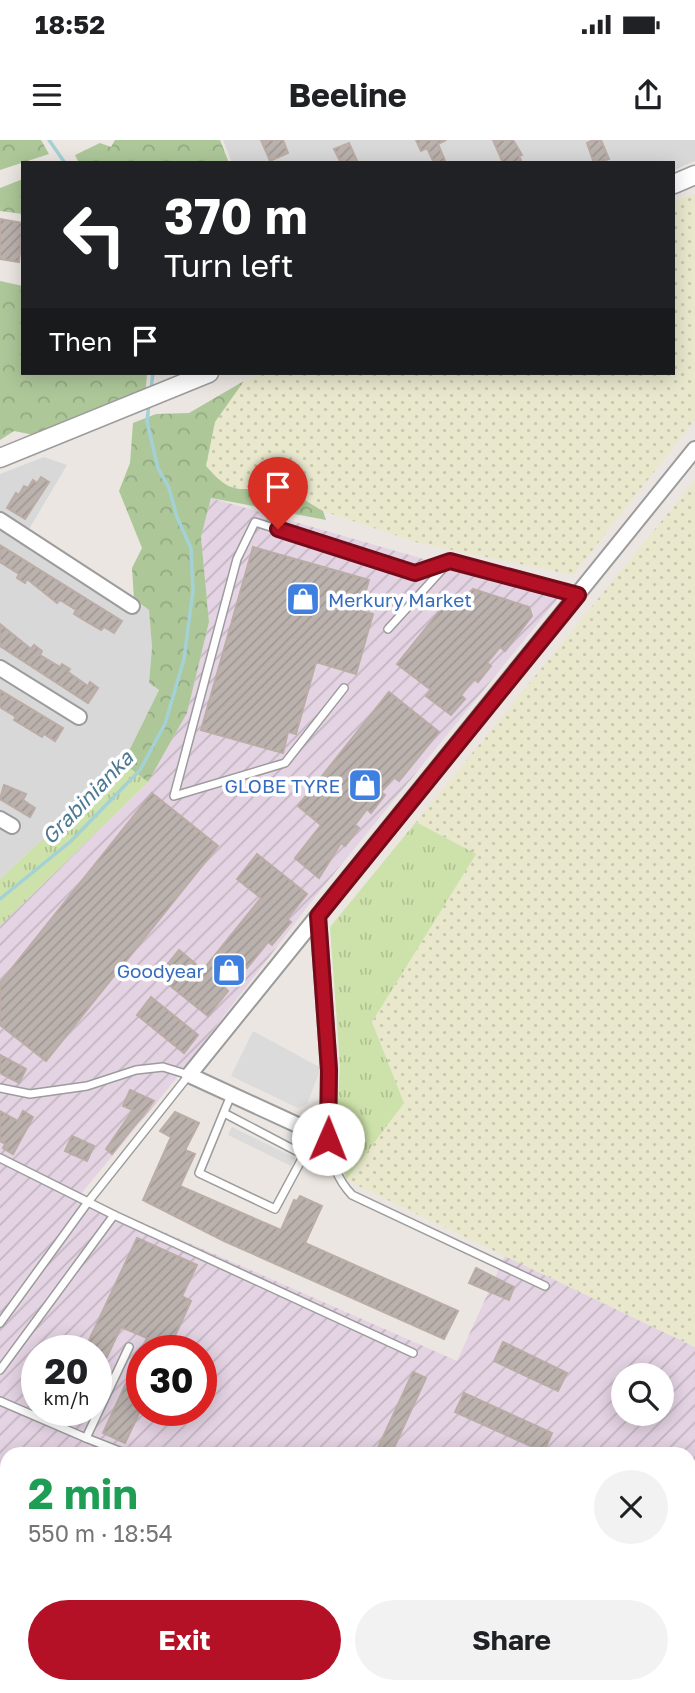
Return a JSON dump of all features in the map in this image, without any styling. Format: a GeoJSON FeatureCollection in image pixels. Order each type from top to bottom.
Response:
{"type":"FeatureCollection","features":[{"type":"Feature","properties":{"kind":"street"},"geometry":{"type":"LineString","coordinates":[[675,184],[695,175]]}},
{"type":"Feature","properties":{"kind":"street"},"geometry":{"type":"LineString","coordinates":[[0,458],[204,375]]}},
{"type":"Feature","properties":{"kind":"street"},"geometry":{"type":"LineString","coordinates":[[318,916],[329,1070],[328,1139],[189,1075],[695,449]]}},
{"type":"Feature","properties":{"kind":"street"},"geometry":{"type":"LineString","coordinates":[[0,520],[132,606]]}},
{"type":"Feature","properties":{"kind":"street"},"geometry":{"type":"LineString","coordinates":[[0,668],[79,718]]}},
{"type":"Feature","properties":{"kind":"lane"},"geometry":{"type":"LineString","coordinates":[[344,688],[285,763],[174,796],[237,559],[255,522],[415,573],[450,561],[578,595]]}},
{"type":"Feature","properties":{"kind":"lane"},"geometry":{"type":"LineString","coordinates":[[388,629],[450,561]]}},
{"type":"Feature","properties":{"kind":"lane"},"geometry":{"type":"LineString","coordinates":[[0,1088],[30,1094],[87,1086],[136,1070],[163,1067],[189,1075],[88,1202],[0,1322]]}},
{"type":"Feature","properties":{"kind":"lane"},"geometry":{"type":"LineString","coordinates":[[231,1095],[199,1173],[275,1209],[304,1156]]}},
{"type":"Feature","properties":{"kind":"lane"},"geometry":{"type":"LineString","coordinates":[[224,1113],[304,1156],[333,1167]]}},
{"type":"Feature","properties":{"kind":"lane"},"geometry":{"type":"LineString","coordinates":[[328,1139],[333,1167],[340,1182],[352,1195],[545,1286]]}},
{"type":"Feature","properties":{"kind":"lane"},"geometry":{"type":"LineString","coordinates":[[0,1158],[114,1215],[413,1353]]}},
{"type":"Feature","properties":{"kind":"lane"},"geometry":{"type":"LineString","coordinates":[[0,1370],[114,1215]]}},
{"type":"Feature","properties":{"kind":"lane"},"geometry":{"type":"LineString","coordinates":[[86,1438],[126,1353]]}},
{"type":"Feature","properties":{"kind":"lane"},"geometry":{"type":"LineString","coordinates":[[0,1401],[109,1447]]}},
{"type":"Feature","properties":{"kind":"shaded area"},"geometry":{"type":"Polygon","coordinates":[[[223,140],[695,140],[695,161],[675,170],[675,161],[231,161],[223,140]]]}},
{"type":"Feature","properties":{"kind":"shaded area"},"geometry":{"type":"Polygon","coordinates":[[[44,457],[67,465],[29,529],[149,610],[152,647],[149,683],[159,690],[123,763],[0,879],[0,474],[44,457]]]}},
{"type":"Feature","properties":{"kind":"shaded area"},"geometry":{"type":"Polygon","coordinates":[[[211,498],[427,560],[448,555],[569,585],[315,897],[175,1080],[80,1195],[457,1361],[505,1256],[695,1347],[695,1447],[0,1447],[0,926],[148,782],[187,713],[209,622],[201,537],[211,498]]]}},
{"type":"Feature","properties":{"kind":"shaded area"},"geometry":{"type":"Polygon","coordinates":[[[253,1031],[321,1068],[307,1104],[298,1108],[231,1076],[253,1031]]]}},
{"type":"Feature","properties":{"kind":"shaded area"},"geometry":{"type":"Polygon","coordinates":[[[232,1127],[295,1158],[291,1166],[228,1135],[232,1127]]]}},
{"type":"Feature","properties":{"kind":"green space"},"geometry":{"type":"Polygon","coordinates":[[[0,140],[41,140],[49,154],[21,161],[0,170],[0,140]]]}},
{"type":"Feature","properties":{"kind":"green space"},"geometry":{"type":"Polygon","coordinates":[[[115,140],[220,140],[228,161],[78,161],[75,155],[100,143],[111,147],[115,140]]]}},
{"type":"Feature","properties":{"kind":"green space"},"geometry":{"type":"Polygon","coordinates":[[[21,180],[21,214],[0,211],[0,188],[21,180]]]}},
{"type":"Feature","properties":{"kind":"green space"},"geometry":{"type":"Polygon","coordinates":[[[695,193],[695,420],[573,575],[419,543],[323,511],[275,488],[253,491],[223,486],[206,466],[215,422],[244,381],[260,375],[675,375],[675,202],[695,193]]]}},
{"type":"Feature","properties":{"kind":"green space"},"geometry":{"type":"Polygon","coordinates":[[[0,281],[21,286],[21,375],[147,375],[146,388],[34,435],[14,431],[0,440],[0,281]]]}},
{"type":"Feature","properties":{"kind":"green space"},"geometry":{"type":"Polygon","coordinates":[[[244,381],[215,422],[206,466],[223,482],[236,488],[279,490],[292,494],[323,511],[326,520],[211,498],[201,537],[209,622],[187,713],[148,782],[123,763],[159,690],[149,683],[152,647],[149,610],[134,599],[132,568],[142,548],[119,491],[130,463],[133,423],[156,414],[189,413],[244,381]]]}},
{"type":"Feature","properties":{"kind":"green space"},"geometry":{"type":"Polygon","coordinates":[[[695,480],[695,1347],[346,1180],[404,1103],[372,1022],[475,854],[416,822],[695,480]]]}},
{"type":"Feature","properties":{"kind":"green space"},"geometry":{"type":"Polygon","coordinates":[[[123,763],[148,782],[0,926],[0,879],[123,763]]]}},
{"type":"Feature","properties":{"kind":"green space"},"geometry":{"type":"Polygon","coordinates":[[[416,822],[476,854],[372,1022],[404,1103],[346,1180],[336,1136],[340,1065],[330,927],[416,822]]]}},
{"type":"Feature","properties":{"kind":"building"},"geometry":{"type":"Polygon","coordinates":[[[261,140],[283,140],[288,153],[270,161],[261,140]]]}},
{"type":"Feature","properties":{"kind":"building"},"geometry":{"type":"Polygon","coordinates":[[[416,140],[446,140],[438,144],[445,161],[433,161],[427,148],[421,151],[416,140]]]}},
{"type":"Feature","properties":{"kind":"building"},"geometry":{"type":"Polygon","coordinates":[[[493,140],[513,140],[522,155],[519,156],[521,161],[502,161],[493,140]]]}},
{"type":"Feature","properties":{"kind":"building"},"geometry":{"type":"Polygon","coordinates":[[[601,140],[609,159],[593,161],[587,143],[601,140]]]}},
{"type":"Feature","properties":{"kind":"building"},"geometry":{"type":"Polygon","coordinates":[[[349,143],[357,161],[340,161],[334,149],[349,143]]]}},
{"type":"Feature","properties":{"kind":"building"},"geometry":{"type":"Polygon","coordinates":[[[0,219],[21,223],[19,262],[0,259],[0,219]]]}},
{"type":"Feature","properties":{"kind":"building"},"geometry":{"type":"Polygon","coordinates":[[[41,477],[49,482],[25,519],[7,508],[16,493],[19,495],[24,486],[28,488],[33,480],[37,483],[41,477]]]}},
{"type":"Feature","properties":{"kind":"building"},"geometry":{"type":"Polygon","coordinates":[[[0,545],[122,621],[114,633],[104,627],[101,630],[82,619],[74,614],[76,610],[60,600],[57,603],[27,579],[25,583],[17,578],[19,574],[0,562],[0,545]]]}},
{"type":"Feature","properties":{"kind":"building"},"geometry":{"type":"Polygon","coordinates":[[[253,547],[369,580],[360,611],[373,614],[356,674],[316,662],[296,734],[288,732],[283,753],[201,730],[253,547]]]}},
{"type":"Feature","properties":{"kind":"building"},"geometry":{"type":"Polygon","coordinates":[[[473,589],[529,607],[532,616],[505,651],[500,647],[487,663],[491,666],[478,682],[474,679],[461,695],[465,699],[451,715],[426,696],[431,690],[397,664],[449,599],[458,604],[473,589]]]}},
{"type":"Feature","properties":{"kind":"building"},"geometry":{"type":"Polygon","coordinates":[[[0,624],[31,649],[34,645],[42,651],[40,655],[60,667],[62,664],[70,669],[68,672],[88,686],[90,682],[98,688],[88,703],[0,646],[0,624]]]}},
{"type":"Feature","properties":{"kind":"building"},"geometry":{"type":"Polygon","coordinates":[[[0,690],[63,728],[55,741],[44,734],[42,737],[14,720],[16,717],[0,707],[0,690]]]}},
{"type":"Feature","properties":{"kind":"building"},"geometry":{"type":"Polygon","coordinates":[[[389,692],[439,732],[399,781],[394,777],[381,792],[385,795],[371,813],[367,809],[355,825],[359,828],[345,846],[341,843],[319,878],[295,858],[321,825],[298,806],[389,692]]]}},
{"type":"Feature","properties":{"kind":"building"},"geometry":{"type":"Polygon","coordinates":[[[4,785],[26,794],[23,800],[35,808],[30,817],[0,799],[4,785]]]}},
{"type":"Feature","properties":{"kind":"building"},"geometry":{"type":"Polygon","coordinates":[[[152,793],[218,846],[46,1061],[0,1025],[0,983],[152,793]]]}},
{"type":"Feature","properties":{"kind":"building"},"geometry":{"type":"Polygon","coordinates":[[[257,854],[307,894],[287,919],[291,922],[272,945],[268,942],[247,968],[243,964],[224,987],[228,991],[208,1016],[158,976],[179,950],[203,970],[261,898],[237,879],[257,854]]]}},
{"type":"Feature","properties":{"kind":"building"},"geometry":{"type":"Polygon","coordinates":[[[151,997],[198,1035],[184,1053],[137,1015],[151,997]]]}},
{"type":"Feature","properties":{"kind":"building"},"geometry":{"type":"Polygon","coordinates":[[[0,1055],[26,1069],[19,1083],[0,1073],[0,1055]]]}},
{"type":"Feature","properties":{"kind":"building"},"geometry":{"type":"Polygon","coordinates":[[[130,1090],[154,1101],[112,1154],[106,1149],[133,1110],[123,1106],[130,1090]]]}},
{"type":"Feature","properties":{"kind":"building"},"geometry":{"type":"Polygon","coordinates":[[[0,1111],[18,1121],[23,1111],[33,1117],[13,1154],[3,1148],[5,1144],[0,1141],[0,1111]]]}},
{"type":"Feature","properties":{"kind":"building"},"geometry":{"type":"Polygon","coordinates":[[[175,1112],[199,1123],[185,1150],[195,1154],[180,1186],[281,1230],[294,1200],[297,1201],[300,1196],[322,1206],[305,1243],[458,1311],[444,1339],[224,1241],[143,1200],[171,1137],[160,1131],[175,1112]]]}},
{"type":"Feature","properties":{"kind":"building"},"geometry":{"type":"Polygon","coordinates":[[[72,1136],[94,1146],[87,1161],[65,1151],[72,1136]]]}},
{"type":"Feature","properties":{"kind":"building"},"geometry":{"type":"Polygon","coordinates":[[[137,1238],[197,1265],[182,1296],[191,1301],[175,1335],[140,1335],[121,1327],[112,1346],[112,1335],[92,1335],[137,1238]]]}},
{"type":"Feature","properties":{"kind":"building"},"geometry":{"type":"Polygon","coordinates":[[[476,1268],[514,1287],[509,1300],[469,1283],[476,1268]]]}},
{"type":"Feature","properties":{"kind":"building"},"geometry":{"type":"Polygon","coordinates":[[[503,1342],[567,1373],[558,1391],[494,1361],[503,1342]]]}},
{"type":"Feature","properties":{"kind":"building"},"geometry":{"type":"Polygon","coordinates":[[[413,1372],[426,1378],[394,1447],[378,1447],[413,1372]]]}},
{"type":"Feature","properties":{"kind":"building"},"geometry":{"type":"Polygon","coordinates":[[[126,1383],[126,1426],[133,1426],[125,1443],[103,1433],[106,1426],[112,1426],[112,1414],[126,1383]]]}},
{"type":"Feature","properties":{"kind":"building"},"geometry":{"type":"Polygon","coordinates":[[[464,1393],[552,1433],[546,1447],[533,1447],[455,1412],[464,1393]]]}},
{"type":"Feature","properties":{"kind":"waterway","name":"Grabinianka"},"geometry":{"type":"LineString","coordinates":[[49,140],[64,161]]}},
{"type":"Feature","properties":{"kind":"waterway","name":"Grabinianka"},"geometry":{"type":"LineString","coordinates":[[151,389],[153,375]]}},
{"type":"Feature","properties":{"kind":"waterway","name":"Grabinianka"},"geometry":{"type":"LineString","coordinates":[[0,899],[70,842],[140,770],[165,724],[184,659],[193,591],[191,548],[177,517],[169,488],[158,468],[147,422],[149,403]]}},
{"type":"Feature","properties":{"kind":"place","name":"Merkury Market"},"geometry":{"type":"Point","coordinates":[303,599]}},
{"type":"Feature","properties":{"kind":"place","name":"GLOBE TYRE"},"geometry":{"type":"Point","coordinates":[365,785]}},
{"type":"Feature","properties":{"kind":"place","name":"Goodyear"},"geometry":{"type":"Point","coordinates":[229,970]}},
{"type":"Feature","properties":{"kind":"route"},"geometry":{"type":"LineString","coordinates":[[278,529],[415,573],[450,561],[578,595],[318,916],[329,1070],[328,1139]]}}]}
